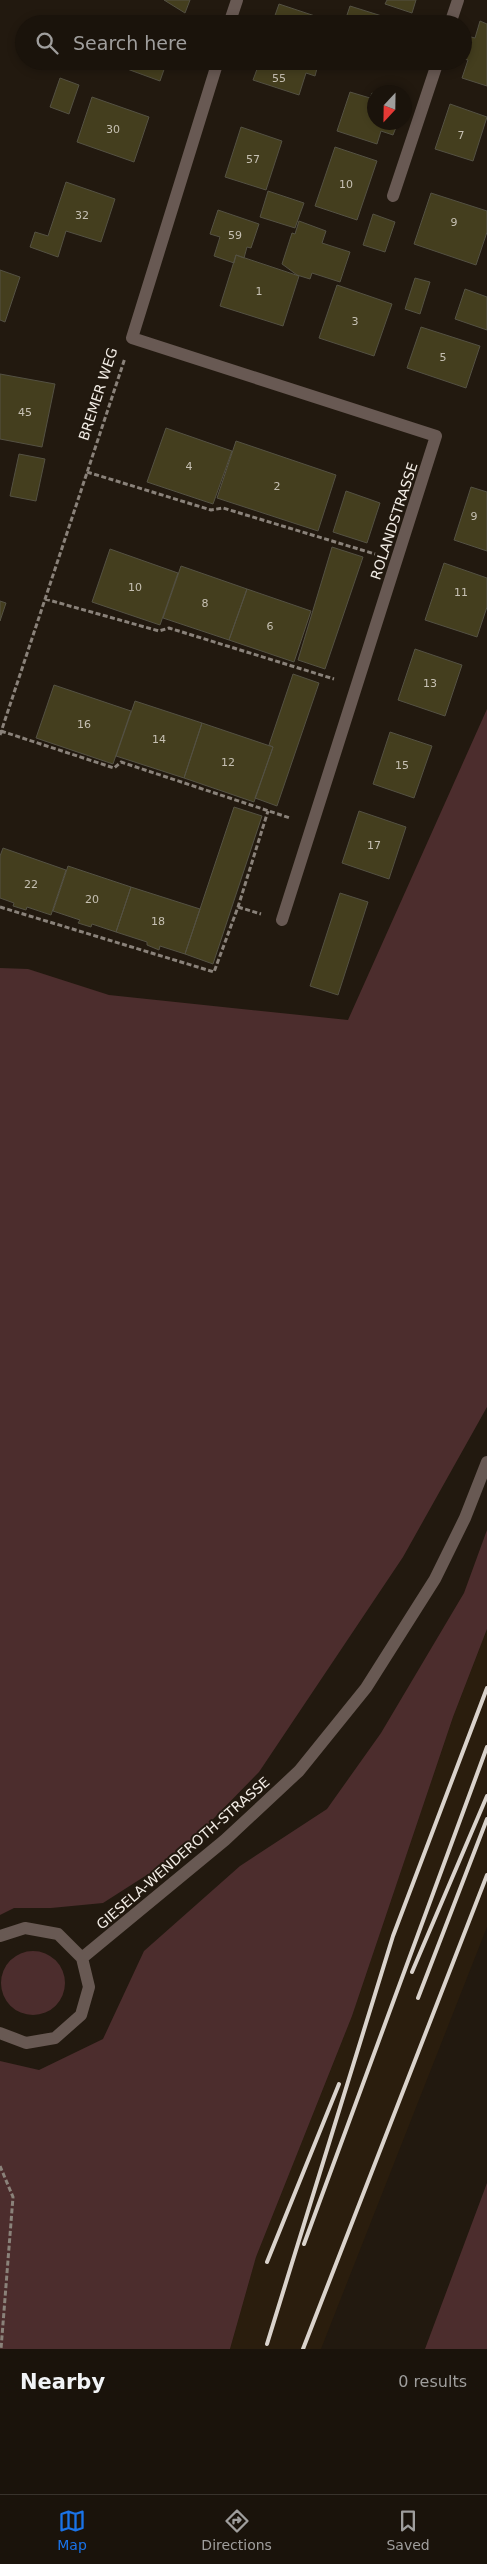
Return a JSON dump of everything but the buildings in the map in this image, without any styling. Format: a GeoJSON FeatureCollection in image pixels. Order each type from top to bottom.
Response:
{"type":"FeatureCollection","features":[{"type":"Feature","properties":{"kind":"street"},"geometry":{"type":"LineString","coordinates":[[233,15],[237,0]]}},
{"type":"Feature","properties":{"kind":"street"},"geometry":{"type":"LineString","coordinates":[[453,15],[458,0]]}},
{"type":"Feature","properties":{"kind":"street","name":"BREMER WEG"},"geometry":{"type":"LineString","coordinates":[[132,338],[215,70]]}},
{"type":"Feature","properties":{"kind":"street"},"geometry":{"type":"LineString","coordinates":[[393,196],[435,70]]}},
{"type":"Feature","properties":{"kind":"street","name":"ROLANDSTRASSE"},"geometry":{"type":"LineString","coordinates":[[132,338],[436,436],[282,920]]}},
{"type":"Feature","properties":{"kind":"street","name":"GIESELA-WENDEROTH-STRASSE"},"geometry":{"type":"LineString","coordinates":[[82,1958],[225,1840],[299,1772],[366,1688],[435,1579],[465,1518],[487,1462]]}},
{"type":"Feature","properties":{"kind":"street"},"geometry":{"type":"LineString","coordinates":[[0,1936],[25,1928],[58,1934],[82,1958],[89,1987],[80,2015],[55,2038],[26,2043],[0,2033]]}},
{"type":"Feature","properties":{"kind":"path","name":"BREMER WEG"},"geometry":{"type":"LineString","coordinates":[[1,733],[132,338]]}},
{"type":"Feature","properties":{"kind":"path"},"geometry":{"type":"LineString","coordinates":[[88,472],[211,510],[223,508],[397,561]]}},
{"type":"Feature","properties":{"kind":"path"},"geometry":{"type":"LineString","coordinates":[[45,599],[159,631],[169,628],[356,686]]}},
{"type":"Feature","properties":{"kind":"path"},"geometry":{"type":"LineString","coordinates":[[1,733],[114,768],[121,762],[312,825]]}},
{"type":"Feature","properties":{"kind":"path"},"geometry":{"type":"LineString","coordinates":[[0,907],[214,972],[238,907],[268,810]]}},
{"type":"Feature","properties":{"kind":"path"},"geometry":{"type":"LineString","coordinates":[[0,2166],[13,2197],[1,2349]]}},
{"type":"Feature","properties":{"kind":"shaded area"},"geometry":{"type":"Polygon","coordinates":[[[487,709],[487,1407],[403,1557],[259,1772],[178,1855],[103,1903],[51,1908],[14,1908],[0,1915],[0,968],[28,969],[109,995],[348,1020],[487,709]]]}},
{"type":"Feature","properties":{"kind":"shaded area"},"geometry":{"type":"Polygon","coordinates":[[[487,1530],[487,1629],[453,1717],[352,2016],[256,2257],[230,2349],[0,2349],[0,2061],[39,2070],[103,2039],[144,1951],[240,1866],[327,1809],[381,1733],[464,1593],[487,1530]]]}},
{"type":"Feature","properties":{"kind":"shaded area"},"geometry":{"type":"Polygon","coordinates":[[[487,1629],[487,1927],[321,2349],[230,2349],[256,2257],[352,2016],[453,1717],[487,1629]]]}},
{"type":"Feature","properties":{"kind":"shaded area"},"geometry":{"type":"Polygon","coordinates":[[[27,1951],[39,1951],[56,1960],[63,1971],[65,1983],[63,1995],[56,2006],[39,2015],[27,2015],[15,2010],[6,2001],[1,1989],[1,1977],[6,1965],[15,1956],[27,1951]]]}},
{"type":"Feature","properties":{"kind":"shaded area"},"geometry":{"type":"Polygon","coordinates":[[[487,2183],[487,2349],[425,2349],[487,2183]]]}},
{"type":"Feature","properties":{"kind":"railway"},"geometry":{"type":"LineString","coordinates":[[267,2344],[393,1936],[487,1688]]}},
{"type":"Feature","properties":{"kind":"railway"},"geometry":{"type":"LineString","coordinates":[[304,2244],[487,1747]]}},
{"type":"Feature","properties":{"kind":"railway"},"geometry":{"type":"LineString","coordinates":[[412,1972],[487,1796]]}},
{"type":"Feature","properties":{"kind":"railway"},"geometry":{"type":"LineString","coordinates":[[418,1998],[487,1819]]}},
{"type":"Feature","properties":{"kind":"railway"},"geometry":{"type":"LineString","coordinates":[[303,2349],[487,1875]]}},
{"type":"Feature","properties":{"kind":"railway"},"geometry":{"type":"LineString","coordinates":[[267,2262],[339,2084]]}}]}
